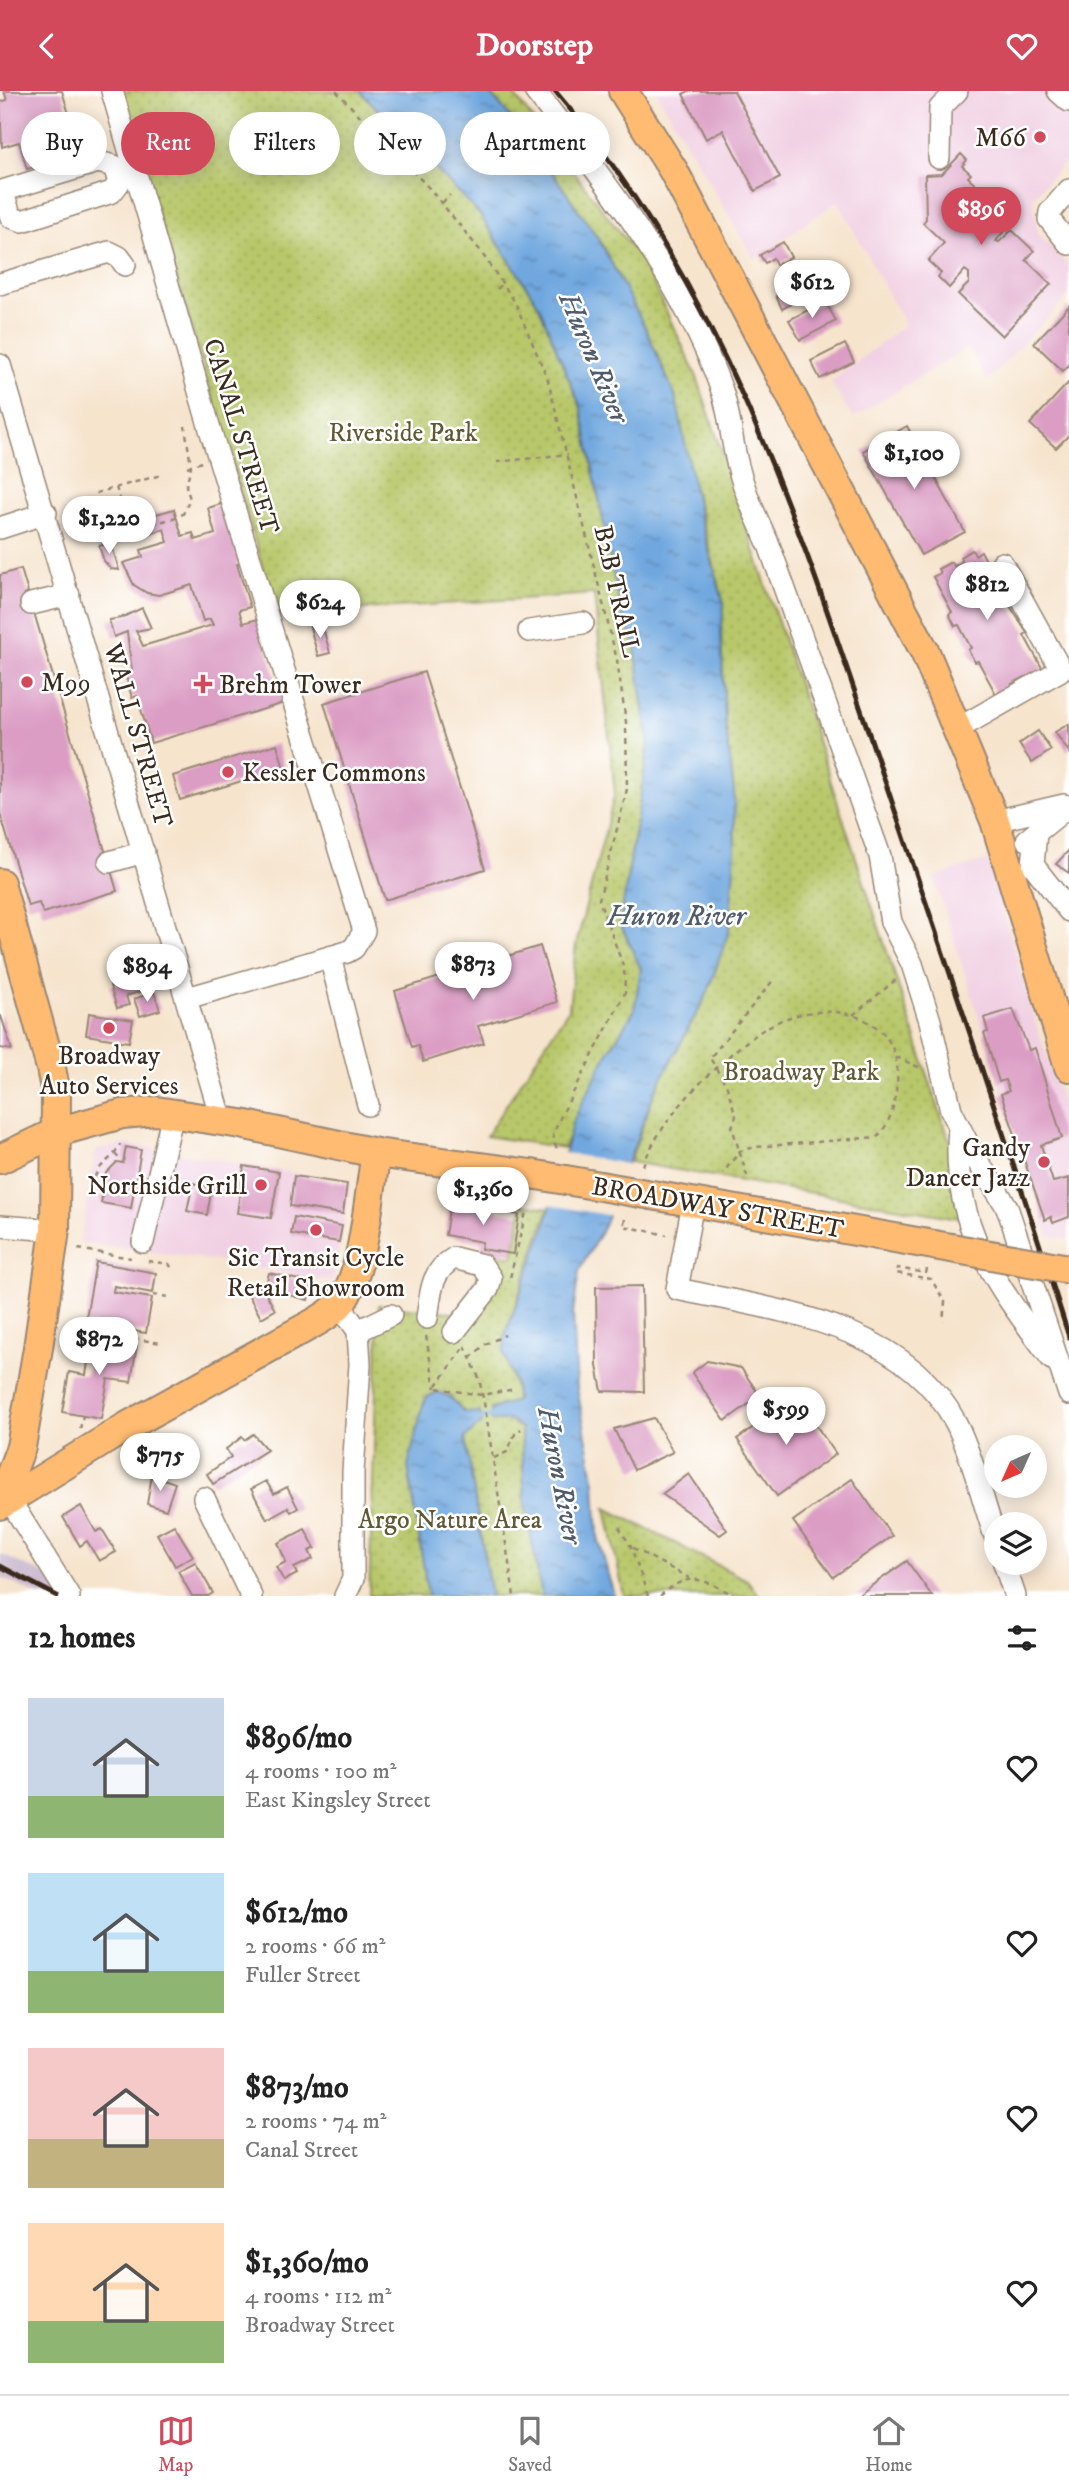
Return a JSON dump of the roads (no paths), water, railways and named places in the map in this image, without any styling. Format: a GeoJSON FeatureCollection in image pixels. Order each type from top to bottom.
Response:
{"type":"FeatureCollection","features":[{"type":"Feature","properties":{"kind":"main road"},"geometry":{"type":"LineString","coordinates":[[623,91],[673,170],[885,571],[959,728],[995,821],[1069,1067]]}},
{"type":"Feature","properties":{"kind":"main road"},"geometry":{"type":"LineString","coordinates":[[0,883],[51,1068],[56,1094],[57,1132],[55,1230],[21,1447],[5,1489]]}},
{"type":"Feature","properties":{"kind":"main road","name":"BROADWAY STREET"},"geometry":{"type":"LineString","coordinates":[[0,1159],[57,1132],[122,1114],[173,1113],[376,1153],[531,1174],[652,1195],[930,1257],[1069,1269]]}},
{"type":"Feature","properties":{"kind":"main road"},"geometry":{"type":"LineString","coordinates":[[5,1489],[52,1475],[126,1427],[314,1323],[339,1304],[355,1276],[376,1153]]}},
{"type":"Feature","properties":{"kind":"main road"},"geometry":{"type":"LineString","coordinates":[[27,1414],[32,1422],[29,1452],[32,1464],[52,1475]]}},
{"type":"Feature","properties":{"kind":"street","name":"CANAL STREET"},"geometry":{"type":"LineString","coordinates":[[112,91],[210,429],[364,931],[354,948],[187,999]]}},
{"type":"Feature","properties":{"kind":"street"},"geometry":{"type":"LineString","coordinates":[[535,91],[591,163],[644,239],[698,333],[722,390],[738,467],[750,503],[769,545],[880,856],[891,922],[910,959],[930,1021],[951,1110],[1007,1207],[1069,1394]]}},
{"type":"Feature","properties":{"kind":"street"},"geometry":{"type":"LineString","coordinates":[[939,158],[940,108],[957,91]]}},
{"type":"Feature","properties":{"kind":"street"},"geometry":{"type":"LineString","coordinates":[[1058,91],[1069,101]]}},
{"type":"Feature","properties":{"kind":"street"},"geometry":{"type":"LineString","coordinates":[[98,162],[114,166],[119,183],[112,193],[22,221],[11,217],[1,189],[98,162]]}},
{"type":"Feature","properties":{"kind":"street"},"geometry":{"type":"LineString","coordinates":[[1069,190],[1051,212],[1049,219],[1069,244]]}},
{"type":"Feature","properties":{"kind":"street"},"geometry":{"type":"LineString","coordinates":[[0,284],[108,252],[119,257],[125,265]]}},
{"type":"Feature","properties":{"kind":"street","name":"WALL STREET"},"geometry":{"type":"LineString","coordinates":[[0,365],[46,513],[222,1121]]}},
{"type":"Feature","properties":{"kind":"street"},"geometry":{"type":"LineString","coordinates":[[0,528],[46,513]]}},
{"type":"Feature","properties":{"kind":"street"},"geometry":{"type":"LineString","coordinates":[[959,728],[1061,670],[1002,563]]}},
{"type":"Feature","properties":{"kind":"street"},"geometry":{"type":"LineString","coordinates":[[31,604],[69,595]]}},
{"type":"Feature","properties":{"kind":"street"},"geometry":{"type":"LineString","coordinates":[[529,631],[583,623]]}},
{"type":"Feature","properties":{"kind":"street"},"geometry":{"type":"LineString","coordinates":[[995,821],[1069,805]]}},
{"type":"Feature","properties":{"kind":"street"},"geometry":{"type":"LineString","coordinates":[[1004,854],[1036,833],[1069,805]]}},
{"type":"Feature","properties":{"kind":"street"},"geometry":{"type":"LineString","coordinates":[[1036,833],[1033,865],[1069,911]]}},
{"type":"Feature","properties":{"kind":"street"},"geometry":{"type":"LineString","coordinates":[[109,862],[144,852]]}},
{"type":"Feature","properties":{"kind":"street"},"geometry":{"type":"LineString","coordinates":[[330,957],[368,1105]]}},
{"type":"Feature","properties":{"kind":"street"},"geometry":{"type":"LineString","coordinates":[[143,1242],[173,1113]]}},
{"type":"Feature","properties":{"kind":"street"},"geometry":{"type":"LineString","coordinates":[[959,1127],[957,1151],[965,1212],[976,1245],[998,1288],[1062,1372]]}},
{"type":"Feature","properties":{"kind":"street"},"geometry":{"type":"LineString","coordinates":[[693,1203],[677,1289],[817,1320],[859,1337],[900,1360],[933,1389],[956,1424],[987,1512]]}},
{"type":"Feature","properties":{"kind":"street"},"geometry":{"type":"LineString","coordinates":[[0,1226],[55,1230]]}},
{"type":"Feature","properties":{"kind":"street"},"geometry":{"type":"LineString","coordinates":[[427,1318],[434,1277],[442,1266],[454,1258],[482,1265],[491,1278],[488,1289],[460,1339]]}},
{"type":"Feature","properties":{"kind":"street"},"geometry":{"type":"LineString","coordinates":[[339,1304],[358,1331],[360,1364],[349,1588]]}},
{"type":"Feature","properties":{"kind":"street"},"geometry":{"type":"LineString","coordinates":[[358,1331],[391,1315]]}},
{"type":"Feature","properties":{"kind":"street"},"geometry":{"type":"LineString","coordinates":[[5,1489],[69,1596]]}},
{"type":"Feature","properties":{"kind":"street"},"geometry":{"type":"LineString","coordinates":[[204,1498],[251,1596]]}},
{"type":"Feature","properties":{"kind":"street"},"geometry":{"type":"LineString","coordinates":[[1008,1575],[1015,1596]]}},
{"type":"Feature","properties":{"kind":"water","name":"Huron River"},"geometry":{"type":"Polygon","coordinates":[[[360,91],[488,91],[506,112],[460,112],[460,175],[554,175],[600,241],[646,329],[676,398],[700,519],[724,604],[721,633],[725,720],[734,792],[735,852],[729,931],[707,994],[655,1091],[604,1226],[579,1271],[573,1314],[577,1388],[595,1483],[598,1537],[614,1596],[542,1596],[525,1503],[521,1429],[513,1421],[492,1421],[491,1409],[516,1401],[515,1384],[504,1353],[505,1335],[544,1230],[573,1121],[607,1054],[634,1011],[641,969],[620,923],[649,744],[634,639],[622,617],[581,408],[538,304],[480,215],[441,175],[446,175],[446,112],[380,112],[360,91]]]}},
{"type":"Feature","properties":{"kind":"water","name":"Huron River"},"geometry":{"type":"Polygon","coordinates":[[[438,1392],[450,1397],[464,1412],[480,1413],[482,1423],[465,1438],[491,1596],[428,1596],[408,1466],[423,1405],[427,1397],[438,1392]]]}},
{"type":"Feature","properties":{"kind":"waterway"},"geometry":{"type":"LineString","coordinates":[[475,1420],[496,1415]]}},
{"type":"Feature","properties":{"kind":"railway"},"geometry":{"type":"LineString","coordinates":[[555,91],[616,170],[669,252],[715,337],[756,425],[826,607],[981,1065],[1069,1337]]}},
{"type":"Feature","properties":{"kind":"railway"},"geometry":{"type":"LineString","coordinates":[[0,1566],[57,1596]]}},
{"type":"Feature","properties":{"kind":"place","name":"M66"},"geometry":{"type":"Point","coordinates":[1040,137]}},
{"type":"Feature","properties":{"kind":"place","name":"M99"},"geometry":{"type":"Point","coordinates":[27,682]}},
{"type":"Feature","properties":{"kind":"place","name":"Brehm Tower"},"geometry":{"type":"Point","coordinates":[203,684]}},
{"type":"Feature","properties":{"kind":"place","name":"Kessler Commons"},"geometry":{"type":"Point","coordinates":[228,772]}},
{"type":"Feature","properties":{"kind":"place","name":"Broadway Auto Services"},"geometry":{"type":"Point","coordinates":[109,1028]}},
{"type":"Feature","properties":{"kind":"place","name":"Gandy Dancer Jazz"},"geometry":{"type":"Point","coordinates":[1044,1162]}},
{"type":"Feature","properties":{"kind":"place","name":"Northside Grill"},"geometry":{"type":"Point","coordinates":[261,1185]}},
{"type":"Feature","properties":{"kind":"place","name":"Sic Transit Cycle Retail Showroom"},"geometry":{"type":"Point","coordinates":[316,1230]}},
{"type":"Feature","properties":{"kind":"park label","name":"Riverside Park"},"geometry":{"type":"Point","coordinates":[403,432]}},
{"type":"Feature","properties":{"kind":"park label","name":"Broadway Park"},"geometry":{"type":"Point","coordinates":[801,1071]}},
{"type":"Feature","properties":{"kind":"park label","name":"Argo Nature Area"},"geometry":{"type":"Point","coordinates":[450,1519]}}]}
